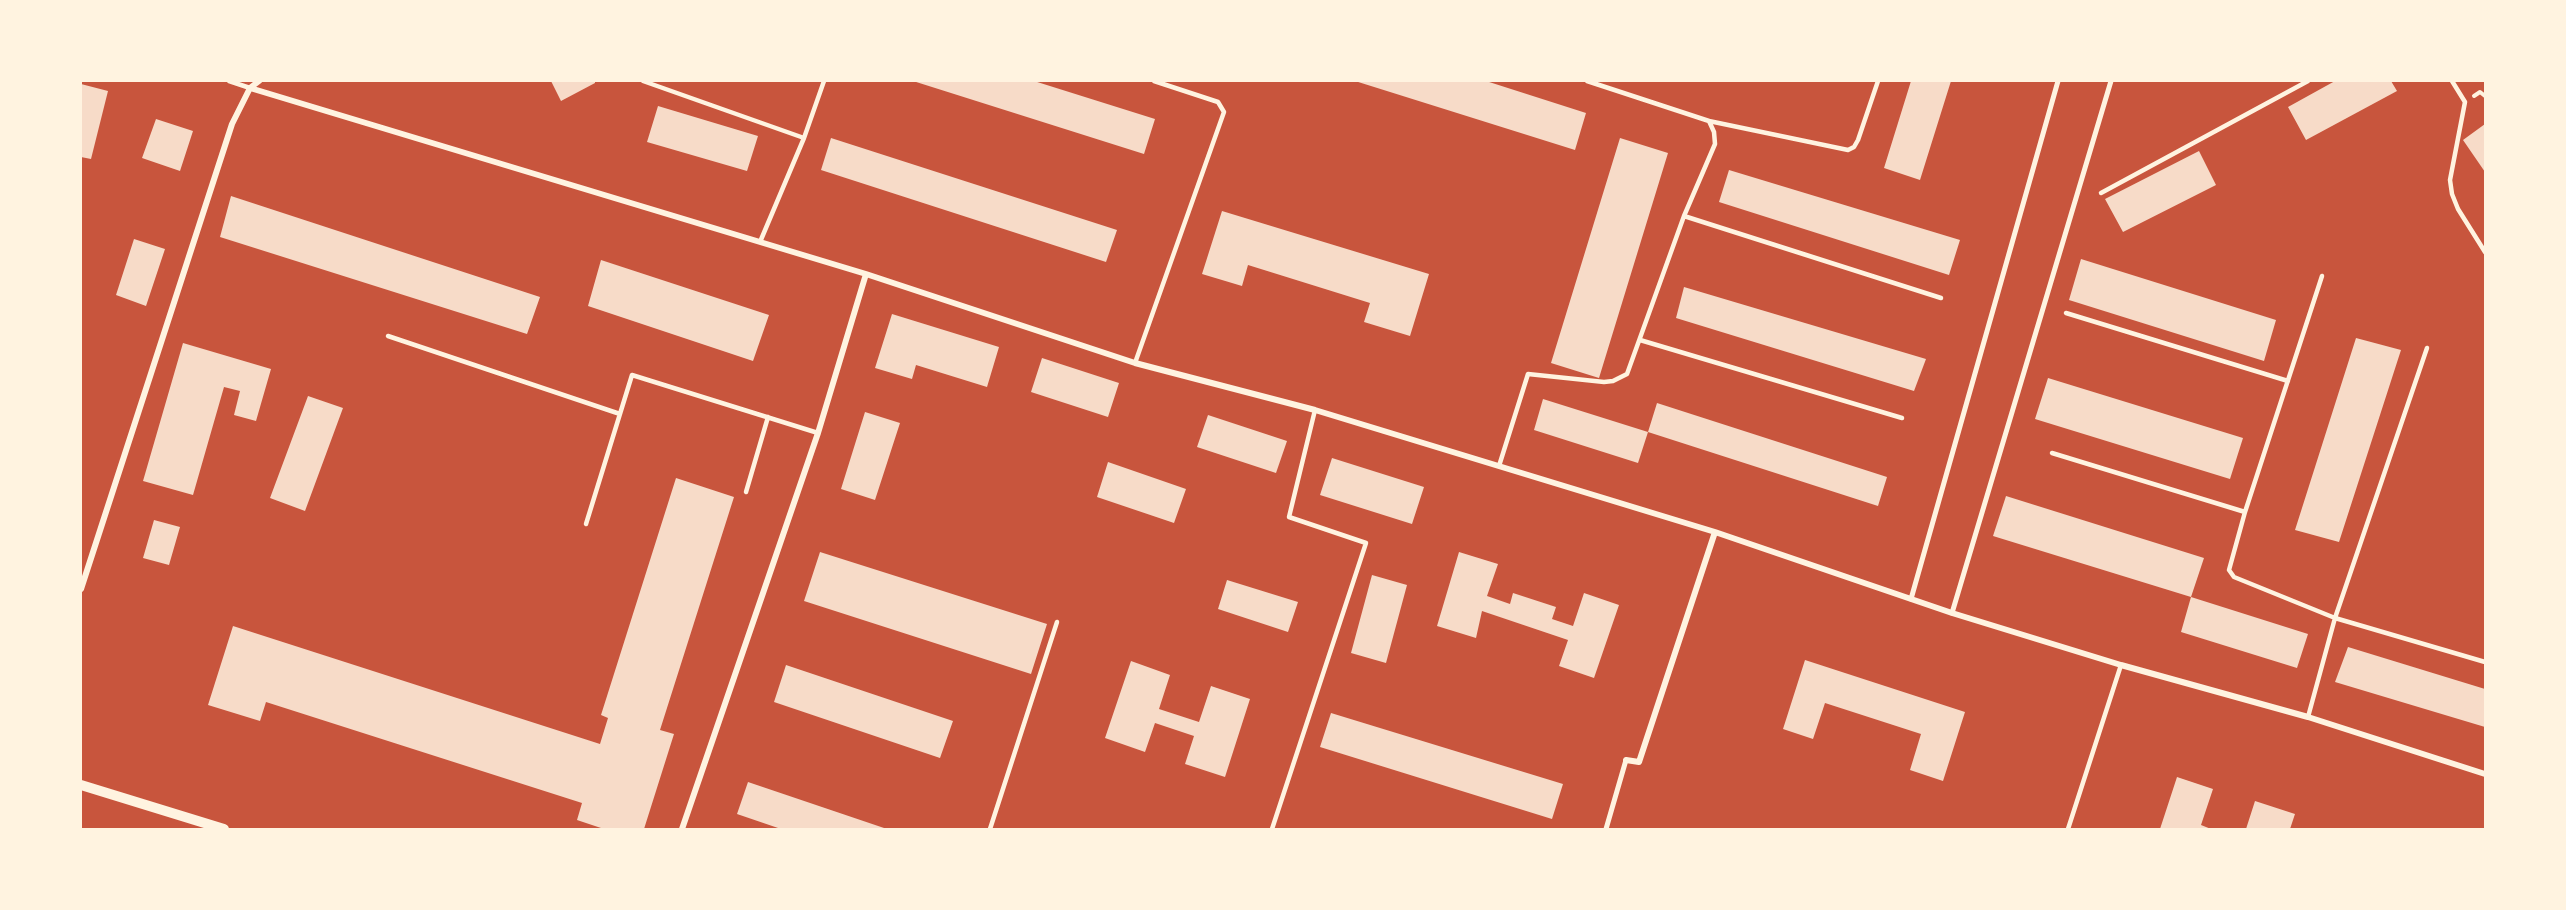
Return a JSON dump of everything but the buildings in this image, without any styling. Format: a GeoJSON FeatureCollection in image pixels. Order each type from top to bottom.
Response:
{"type":"FeatureCollection","features":[{"type":"Feature","properties":{"kind":"street"},"geometry":{"type":"LineString","coordinates":[[81,589],[231,124],[250,88],[259,81]]}},
{"type":"Feature","properties":{"kind":"street"},"geometry":{"type":"LineString","coordinates":[[1911,598],[2058,81]]}},
{"type":"Feature","properties":{"kind":"street"},"geometry":{"type":"LineString","coordinates":[[1952,613],[2110,81]]}},
{"type":"Feature","properties":{"kind":"street"},"geometry":{"type":"LineString","coordinates":[[250,88],[866,274],[1135,363],[1315,410],[1715,532],[1952,613],[2121,665],[2308,717],[2485,774]]}},
{"type":"Feature","properties":{"kind":"street"},"geometry":{"type":"LineString","coordinates":[[682,829],[818,433],[866,274]]}},
{"type":"Feature","properties":{"kind":"street"},"geometry":{"type":"LineString","coordinates":[[1606,829],[1626,760],[1639,762],[1715,532]]}},
{"type":"Feature","properties":{"kind":"street"},"geometry":{"type":"LineString","coordinates":[[81,785],[224,829]]}},
{"type":"Feature","properties":{"kind":"lane"},"geometry":{"type":"LineString","coordinates":[[229,81],[250,88]]}},
{"type":"Feature","properties":{"kind":"lane"},"geometry":{"type":"LineString","coordinates":[[643,81],[804,138]]}},
{"type":"Feature","properties":{"kind":"lane"},"geometry":{"type":"LineString","coordinates":[[760,242],[804,138],[824,81]]}},
{"type":"Feature","properties":{"kind":"lane"},"geometry":{"type":"LineString","coordinates":[[1135,363],[1224,112],[1218,102],[1154,81]]}},
{"type":"Feature","properties":{"kind":"lane"},"geometry":{"type":"LineString","coordinates":[[1587,81],[1709,122],[1848,150],[1854,147],[1858,140],[1878,81]]}},
{"type":"Feature","properties":{"kind":"lane"},"geometry":{"type":"LineString","coordinates":[[2101,193],[2308,81]]}},
{"type":"Feature","properties":{"kind":"lane"},"geometry":{"type":"LineString","coordinates":[[2452,81],[2465,102],[2450,180],[2451,187],[2458,209],[2485,252]]}},
{"type":"Feature","properties":{"kind":"lane"},"geometry":{"type":"LineString","coordinates":[[1499,466],[1528,374],[1613,381],[1627,374],[1684,216],[1715,144],[1714,132],[1709,122]]}},
{"type":"Feature","properties":{"kind":"lane"},"geometry":{"type":"LineString","coordinates":[[1684,216],[1941,298]]}},
{"type":"Feature","properties":{"kind":"lane"},"geometry":{"type":"LineString","coordinates":[[2322,276],[2245,512],[2229,570],[2230,575],[2335,618],[2485,662]]}},
{"type":"Feature","properties":{"kind":"lane"},"geometry":{"type":"LineString","coordinates":[[2066,313],[2288,381]]}},
{"type":"Feature","properties":{"kind":"lane"},"geometry":{"type":"LineString","coordinates":[[388,336],[620,414]]}},
{"type":"Feature","properties":{"kind":"lane"},"geometry":{"type":"LineString","coordinates":[[1640,340],[1902,418]]}},
{"type":"Feature","properties":{"kind":"lane"},"geometry":{"type":"LineString","coordinates":[[2308,717],[2335,618],[2427,348]]}},
{"type":"Feature","properties":{"kind":"lane"},"geometry":{"type":"LineString","coordinates":[[586,524],[632,375],[818,433]]}},
{"type":"Feature","properties":{"kind":"lane"},"geometry":{"type":"LineString","coordinates":[[1272,829],[1366,543],[1289,517],[1315,410]]}},
{"type":"Feature","properties":{"kind":"lane"},"geometry":{"type":"LineString","coordinates":[[746,492],[768,417]]}},
{"type":"Feature","properties":{"kind":"lane"},"geometry":{"type":"LineString","coordinates":[[2052,453],[2245,512]]}},
{"type":"Feature","properties":{"kind":"lane"},"geometry":{"type":"LineString","coordinates":[[990,829],[1057,622]]}},
{"type":"Feature","properties":{"kind":"lane"},"geometry":{"type":"LineString","coordinates":[[2068,829],[2121,665]]}}]}
